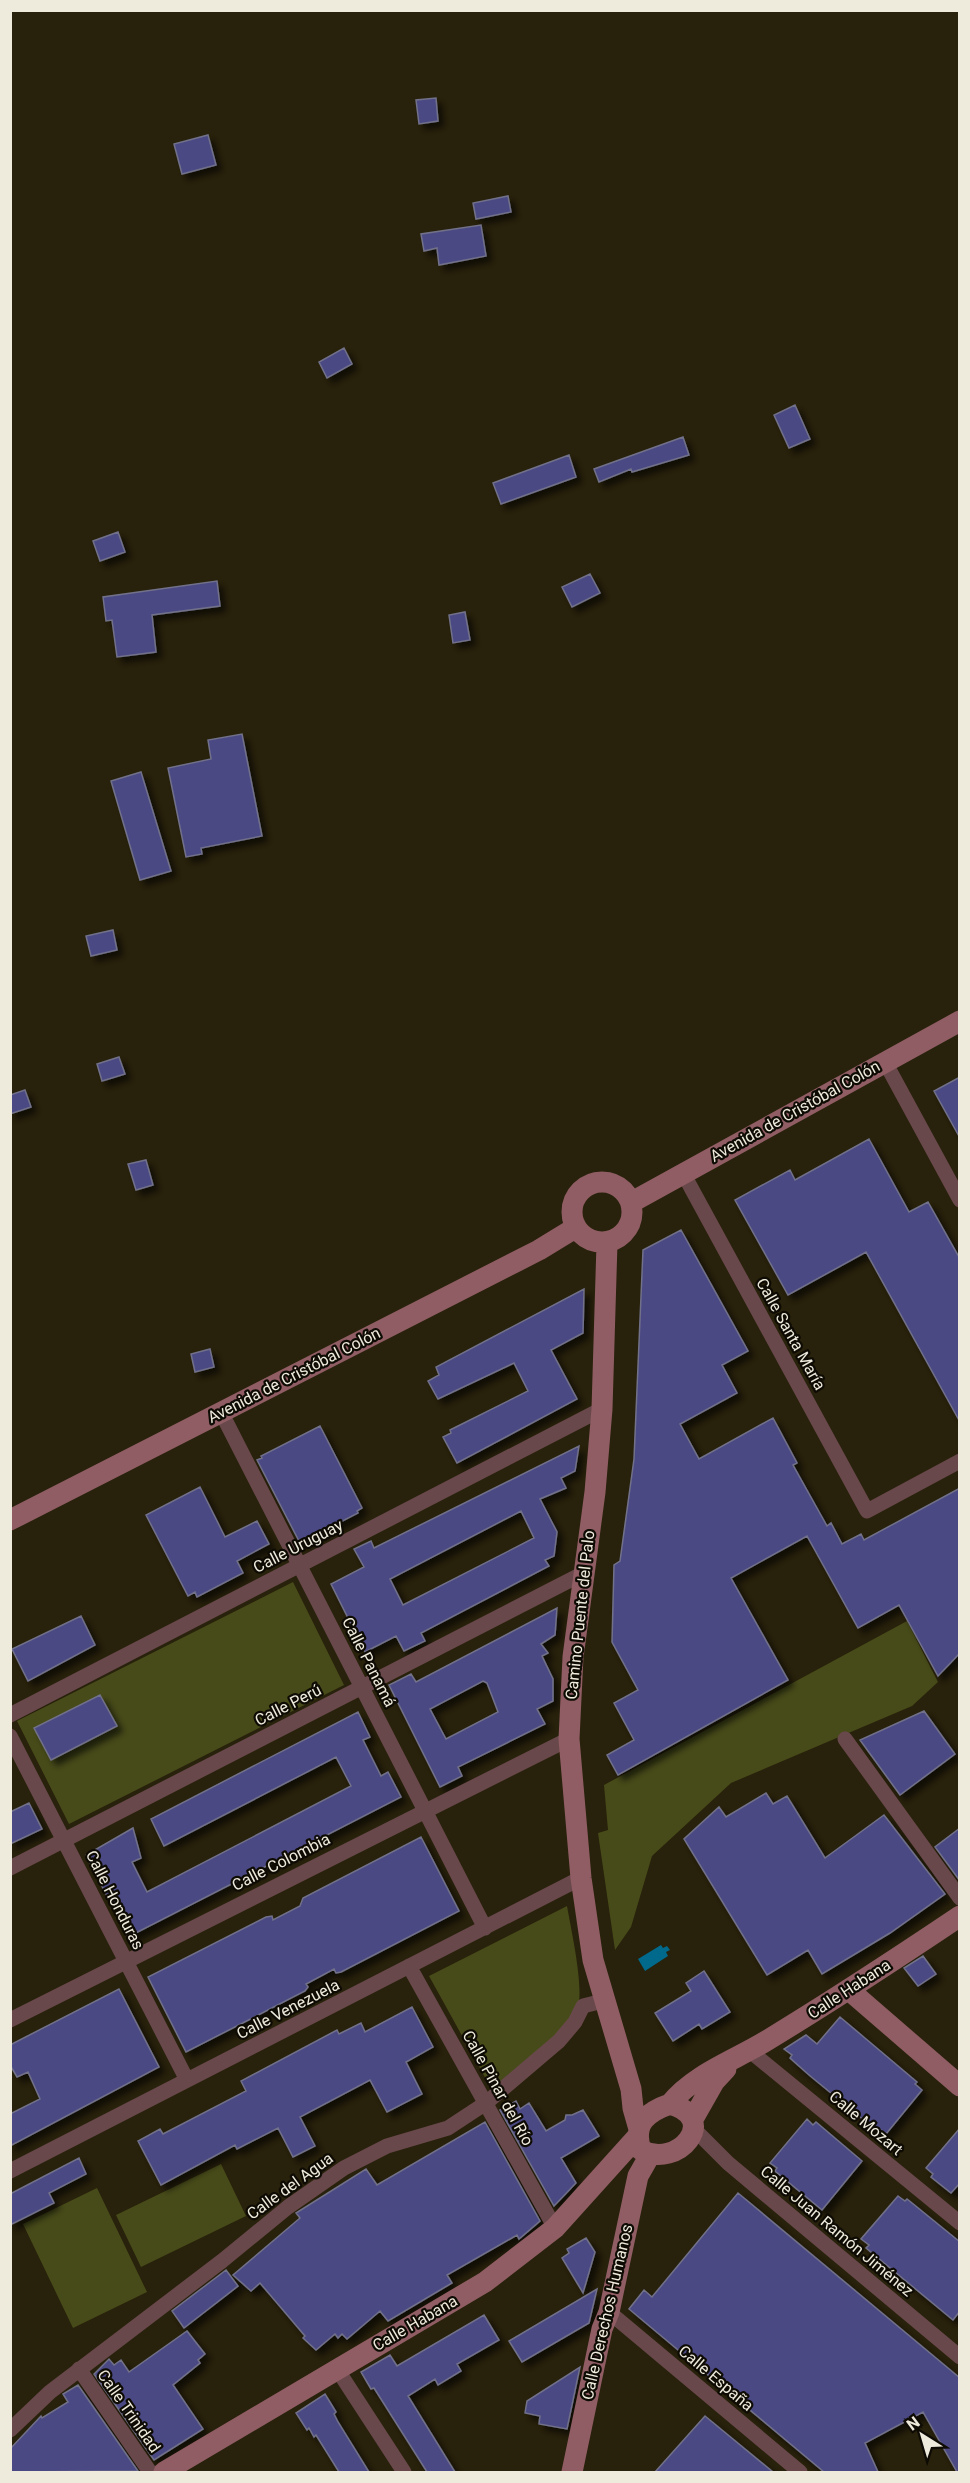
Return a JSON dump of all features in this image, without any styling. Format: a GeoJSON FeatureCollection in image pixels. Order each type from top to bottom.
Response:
{"type":"FeatureCollection","features":[{"type":"Feature","properties":{"kind":"street","name":"Avenida de Cristóbal Colón"},"geometry":{"type":"LineString","coordinates":[[632,1202],[960,1021]]}},
{"type":"Feature","properties":{"kind":"street"},"geometry":{"type":"LineString","coordinates":[[885,1062],[960,1200]]}},
{"type":"Feature","properties":{"kind":"street","name":"Calle Santa María"},"geometry":{"type":"LineString","coordinates":[[683,1173],[867,1511],[960,1461]]}},
{"type":"Feature","properties":{"kind":"street"},"geometry":{"type":"LineString","coordinates":[[609,1182],[621,1187],[632,1202],[633,1219],[623,1235],[607,1243],[590,1241],[575,1228],[571,1216],[574,1199],[585,1186],[609,1182]]}},
{"type":"Feature","properties":{"kind":"street","name":"Avenida de Cristóbal Colón"},"geometry":{"type":"LineString","coordinates":[[10,1520],[539,1250],[575,1228]]}},
{"type":"Feature","properties":{"kind":"street","name":"Camino Puente del Palo"},"geometry":{"type":"LineString","coordinates":[[607,1243],[602,1409],[595,1492],[582,1574],[573,1657],[569,1738],[581,1878],[593,1960],[603,2001],[631,2089],[638,2133]]}},
{"type":"Feature","properties":{"kind":"street","name":"Calle Uruguay"},"geometry":{"type":"LineString","coordinates":[[10,1715],[602,1409]]}},
{"type":"Feature","properties":{"kind":"street","name":"Calle Panamá"},"geometry":{"type":"LineString","coordinates":[[221,1412],[485,1928]]}},
{"type":"Feature","properties":{"kind":"street","name":"Calle Perú"},"geometry":{"type":"LineString","coordinates":[[10,1868],[582,1574]]}},
{"type":"Feature","properties":{"kind":"street","name":"Calle Honduras"},"geometry":{"type":"LineString","coordinates":[[10,1736],[187,2080]]}},
{"type":"Feature","properties":{"kind":"street","name":"Calle Colombia"},"geometry":{"type":"LineString","coordinates":[[10,2020],[569,1738]]}},
{"type":"Feature","properties":{"kind":"street"},"geometry":{"type":"LineString","coordinates":[[845,1739],[960,1898]]}},
{"type":"Feature","properties":{"kind":"street","name":"Calle Venezuela"},"geometry":{"type":"LineString","coordinates":[[10,2171],[581,1878]]}},
{"type":"Feature","properties":{"kind":"street","name":"Calle Habana"},"geometry":{"type":"LineString","coordinates":[[664,2106],[713,2070],[744,2055],[849,1990],[960,1916]]}},
{"type":"Feature","properties":{"kind":"street","name":"Calle Pinar del Río"},"geometry":{"type":"LineString","coordinates":[[409,1966],[555,2228]]}},
{"type":"Feature","properties":{"kind":"street"},"geometry":{"type":"LineString","coordinates":[[849,1990],[960,2086]]}},
{"type":"Feature","properties":{"kind":"street","name":"Calle del Agua"},"geometry":{"type":"LineString","coordinates":[[10,2430],[50,2392],[222,2261],[288,2207],[344,2168],[387,2146],[448,2128],[486,2103],[559,2041],[575,2022],[583,2006],[603,2001]]}},
{"type":"Feature","properties":{"kind":"street","name":"Calle Habana"},"geometry":{"type":"LineString","coordinates":[[694,2124],[714,2082],[744,2055]]}},
{"type":"Feature","properties":{"kind":"street","name":"Calle Mozart"},"geometry":{"type":"LineString","coordinates":[[744,2055],[960,2223]]}},
{"type":"Feature","properties":{"kind":"street"},"geometry":{"type":"LineString","coordinates":[[631,2089],[664,2106],[683,2108],[694,2124],[684,2146],[668,2155],[650,2155],[641,2150],[638,2133],[649,2114],[664,2106]]}},
{"type":"Feature","properties":{"kind":"street","name":"Calle Juan Ramón Jiménez"},"geometry":{"type":"LineString","coordinates":[[694,2124],[728,2163],[960,2357]]}},
{"type":"Feature","properties":{"kind":"street","name":"Calle Habana"},"geometry":{"type":"LineString","coordinates":[[164,2472],[485,2282],[555,2228],[638,2133]]}},
{"type":"Feature","properties":{"kind":"street","name":"Calle Derechos Humanos"},"geometry":{"type":"LineString","coordinates":[[572,2472],[602,2329],[609,2312],[638,2176],[650,2155]]}},
{"type":"Feature","properties":{"kind":"street","name":"Calle España"},"geometry":{"type":"LineString","coordinates":[[609,2312],[800,2472]]}},
{"type":"Feature","properties":{"kind":"street","name":"Calle Trinidad"},"geometry":{"type":"LineString","coordinates":[[79,2369],[150,2472]]}},
{"type":"Feature","properties":{"kind":"street"},"geometry":{"type":"LineString","coordinates":[[337,2369],[404,2472]]}},
{"type":"Feature","properties":{"kind":"green space"},"geometry":{"type":"Polygon","coordinates":[[[293,1582],[344,1685],[69,1824],[17,1721],[293,1582]]]}},
{"type":"Feature","properties":{"kind":"green space"},"geometry":{"type":"Polygon","coordinates":[[[907,1621],[938,1682],[912,1706],[731,1783],[652,1856],[631,1927],[615,1950],[598,1833],[608,1830],[604,1785],[907,1621]]]}},
{"type":"Feature","properties":{"kind":"green space"},"geometry":{"type":"Polygon","coordinates":[[[567,1906],[578,1972],[578,2007],[565,2028],[492,2090],[429,1976],[567,1906]]]}},
{"type":"Feature","properties":{"kind":"green space"},"geometry":{"type":"Polygon","coordinates":[[[221,2164],[246,2216],[141,2267],[116,2215],[221,2164]]]}},
{"type":"Feature","properties":{"kind":"green space"},"geometry":{"type":"Polygon","coordinates":[[[97,2188],[147,2292],[73,2328],[23,2224],[97,2188]]]}},
{"type":"Feature","properties":{"kind":"water"},"geometry":{"type":"Polygon","coordinates":[[[661,1945],[663,1948],[667,1946],[670,1950],[666,1952],[668,1956],[645,1971],[638,1959],[661,1945]]]}},
{"type":"Feature","properties":{"kind":"building"},"geometry":{"type":"Polygon","coordinates":[[[436,98],[438,121],[419,124],[416,100],[436,98]]]}},
{"type":"Feature","properties":{"kind":"building"},"geometry":{"type":"Polygon","coordinates":[[[208,135],[216,165],[182,174],[174,144],[208,135]]]}},
{"type":"Feature","properties":{"kind":"building"},"geometry":{"type":"Polygon","coordinates":[[[508,196],[511,212],[476,219],[473,203],[508,196]]]}},
{"type":"Feature","properties":{"kind":"building"},"geometry":{"type":"Polygon","coordinates":[[[481,225],[486,256],[439,265],[437,248],[424,251],[421,234],[481,225]]]}},
{"type":"Feature","properties":{"kind":"building"},"geometry":{"type":"Polygon","coordinates":[[[344,348],[352,364],[327,378],[319,362],[344,348]]]}},
{"type":"Feature","properties":{"kind":"building"},"geometry":{"type":"Polygon","coordinates":[[[795,405],[810,439],[789,448],[774,415],[795,405]]]}},
{"type":"Feature","properties":{"kind":"building"},"geometry":{"type":"Polygon","coordinates":[[[683,437],[689,455],[632,472],[631,469],[599,482],[594,469],[683,437]]]}},
{"type":"Feature","properties":{"kind":"building"},"geometry":{"type":"Polygon","coordinates":[[[569,455],[576,477],[501,504],[493,483],[569,455]]]}},
{"type":"Feature","properties":{"kind":"building"},"geometry":{"type":"Polygon","coordinates":[[[118,532],[125,552],[100,561],[93,541],[118,532]]]}},
{"type":"Feature","properties":{"kind":"building"},"geometry":{"type":"Polygon","coordinates":[[[590,574],[600,593],[572,607],[562,587],[590,574]]]}},
{"type":"Feature","properties":{"kind":"building"},"geometry":{"type":"Polygon","coordinates":[[[217,581],[220,606],[152,615],[156,652],[117,657],[112,620],[106,621],[103,597],[217,581]]]}},
{"type":"Feature","properties":{"kind":"building"},"geometry":{"type":"Polygon","coordinates":[[[465,612],[470,640],[453,643],[449,615],[465,612]]]}},
{"type":"Feature","properties":{"kind":"building"},"geometry":{"type":"Polygon","coordinates":[[[242,734],[262,836],[201,848],[202,854],[186,857],[168,768],[211,759],[208,740],[242,734]]]}},
{"type":"Feature","properties":{"kind":"building"},"geometry":{"type":"Polygon","coordinates":[[[141,772],[171,871],[140,880],[111,781],[141,772]]]}},
{"type":"Feature","properties":{"kind":"building"},"geometry":{"type":"Polygon","coordinates":[[[113,930],[117,950],[91,956],[86,936],[113,930]]]}},
{"type":"Feature","properties":{"kind":"building"},"geometry":{"type":"Polygon","coordinates":[[[119,1057],[125,1074],[102,1081],[97,1064],[119,1057]]]}},
{"type":"Feature","properties":{"kind":"building"},"geometry":{"type":"Polygon","coordinates":[[[960,1077],[960,1138],[934,1091],[960,1077]]]}},
{"type":"Feature","properties":{"kind":"building"},"geometry":{"type":"Polygon","coordinates":[[[25,1090],[31,1107],[10,1114],[10,1095],[25,1090]]]}},
{"type":"Feature","properties":{"kind":"building"},"geometry":{"type":"Polygon","coordinates":[[[869,1139],[909,1212],[928,1202],[960,1259],[960,1422],[866,1252],[788,1295],[735,1200],[790,1170],[795,1180],[869,1139]]]}},
{"type":"Feature","properties":{"kind":"building"},"geometry":{"type":"Polygon","coordinates":[[[146,1160],[153,1185],[136,1190],[128,1164],[146,1160]]]}},
{"type":"Feature","properties":{"kind":"building"},"geometry":{"type":"Polygon","coordinates":[[[681,1230],[748,1351],[722,1365],[737,1393],[680,1424],[699,1459],[773,1418],[797,1463],[793,1465],[827,1526],[831,1523],[842,1544],[861,1534],[864,1540],[960,1488],[960,1653],[938,1676],[899,1605],[858,1628],[807,1536],[731,1578],[788,1680],[618,1775],[607,1755],[634,1740],[614,1703],[638,1690],[612,1642],[614,1565],[620,1561],[634,1459],[643,1250],[681,1230]]]}},
{"type":"Feature","properties":{"kind":"building"},"geometry":{"type":"Polygon","coordinates":[[[584,1289],[583,1333],[551,1350],[577,1399],[457,1463],[443,1437],[451,1433],[450,1430],[528,1391],[514,1363],[438,1399],[428,1381],[439,1375],[436,1367],[584,1289]]]}},
{"type":"Feature","properties":{"kind":"building"},"geometry":{"type":"Polygon","coordinates":[[[210,1349],[214,1367],[195,1372],[191,1354],[210,1349]]]}},
{"type":"Feature","properties":{"kind":"building"},"geometry":{"type":"Polygon","coordinates":[[[320,1426],[362,1508],[357,1511],[358,1513],[300,1543],[257,1460],[320,1426]]]}},
{"type":"Feature","properties":{"kind":"building"},"geometry":{"type":"Polygon","coordinates":[[[579,1446],[575,1471],[561,1478],[566,1488],[540,1499],[557,1532],[554,1556],[545,1560],[549,1566],[421,1633],[425,1641],[404,1651],[396,1636],[365,1652],[331,1584],[364,1567],[354,1549],[371,1541],[374,1548],[579,1446]],[[521,1511],[390,1579],[403,1605],[534,1538],[521,1511]]]}},
{"type":"Feature","properties":{"kind":"building"},"geometry":{"type":"Polygon","coordinates":[[[200,1487],[225,1537],[257,1521],[269,1544],[237,1561],[243,1573],[197,1597],[195,1592],[188,1596],[146,1515],[200,1487]]]}},
{"type":"Feature","properties":{"kind":"building"},"geometry":{"type":"Polygon","coordinates":[[[557,1608],[555,1635],[541,1644],[548,1653],[542,1656],[553,1679],[553,1701],[537,1709],[545,1724],[458,1767],[462,1776],[440,1787],[389,1685],[411,1674],[416,1682],[557,1608]],[[483,1681],[430,1709],[446,1739],[498,1712],[487,1683],[483,1681]]]}},
{"type":"Feature","properties":{"kind":"building"},"geometry":{"type":"Polygon","coordinates":[[[81,1616],[95,1645],[28,1681],[12,1649],[81,1616]]]}},
{"type":"Feature","properties":{"kind":"building"},"geometry":{"type":"Polygon","coordinates":[[[100,1695],[117,1726],[51,1760],[34,1728],[100,1695]]]}},
{"type":"Feature","properties":{"kind":"building"},"geometry":{"type":"Polygon","coordinates":[[[924,1711],[955,1754],[900,1795],[860,1740],[924,1711]]]}},
{"type":"Feature","properties":{"kind":"building"},"geometry":{"type":"Polygon","coordinates":[[[358,1712],[370,1737],[363,1740],[381,1776],[388,1772],[401,1797],[128,1937],[86,1855],[133,1828],[141,1858],[132,1862],[147,1892],[351,1786],[336,1757],[164,1846],[151,1819],[358,1712]]]}},
{"type":"Feature","properties":{"kind":"building"},"geometry":{"type":"Polygon","coordinates":[[[766,1793],[773,1804],[787,1796],[825,1858],[884,1815],[945,1894],[890,1933],[822,1974],[808,1950],[767,1975],[684,1839],[719,1807],[726,1817],[766,1793]]]}},
{"type":"Feature","properties":{"kind":"building"},"geometry":{"type":"Polygon","coordinates":[[[29,1803],[42,1829],[10,1844],[10,1812],[29,1803]]]}},
{"type":"Feature","properties":{"kind":"building"},"geometry":{"type":"Polygon","coordinates":[[[960,1828],[960,1881],[935,1847],[960,1828]]]}},
{"type":"Feature","properties":{"kind":"building"},"geometry":{"type":"Polygon","coordinates":[[[421,1837],[459,1911],[341,1972],[336,1973],[334,1969],[306,1984],[308,1987],[305,1991],[186,2052],[148,1977],[266,1917],[272,1916],[273,1920],[300,1906],[303,1898],[421,1837]]]}},
{"type":"Feature","properties":{"kind":"building"},"geometry":{"type":"Polygon","coordinates":[[[923,1956],[936,1974],[918,1986],[904,1968],[923,1956]]]}},
{"type":"Feature","properties":{"kind":"building"},"geometry":{"type":"Polygon","coordinates":[[[704,1971],[730,2012],[702,2029],[699,2024],[673,2041],[655,2013],[691,1991],[686,1983],[704,1971]]]}},
{"type":"Feature","properties":{"kind":"building"},"geometry":{"type":"Polygon","coordinates":[[[119,1989],[159,2067],[10,2146],[10,2114],[40,2099],[28,2072],[17,2077],[10,2065],[10,2045],[119,1989]]]}},
{"type":"Feature","properties":{"kind":"building"},"geometry":{"type":"Polygon","coordinates":[[[412,2007],[433,2047],[406,2062],[422,2094],[387,2112],[370,2080],[300,2117],[315,2146],[293,2157],[278,2128],[237,2149],[235,2145],[161,2185],[138,2141],[160,2129],[163,2134],[246,2091],[241,2081],[337,2030],[339,2034],[361,2023],[365,2032],[412,2007]]]}},
{"type":"Feature","properties":{"kind":"building"},"geometry":{"type":"Polygon","coordinates":[[[840,2017],[917,2082],[915,2084],[922,2090],[886,2134],[878,2128],[876,2130],[809,2075],[790,2058],[792,2055],[784,2049],[806,2035],[817,2044],[840,2017]]]}},
{"type":"Feature","properties":{"kind":"building"},"geometry":{"type":"Polygon","coordinates":[[[516,2101],[520,2109],[529,2103],[546,2131],[565,2120],[566,2115],[583,2110],[599,2136],[561,2158],[576,2183],[554,2206],[500,2110],[516,2101]]]}},
{"type":"Feature","properties":{"kind":"building"},"geometry":{"type":"Polygon","coordinates":[[[807,2119],[813,2125],[816,2122],[862,2161],[822,2210],[775,2171],[777,2168],[770,2163],[807,2119]]]}},
{"type":"Feature","properties":{"kind":"building"},"geometry":{"type":"Polygon","coordinates":[[[485,2122],[540,2221],[519,2239],[517,2235],[447,2275],[452,2283],[388,2321],[380,2311],[347,2339],[342,2334],[338,2338],[335,2334],[316,2350],[303,2338],[305,2336],[260,2283],[251,2291],[233,2275],[300,2218],[296,2213],[366,2169],[377,2185],[485,2122]]]}},
{"type":"Feature","properties":{"kind":"building"},"geometry":{"type":"Polygon","coordinates":[[[960,2128],[960,2183],[951,2193],[931,2177],[933,2174],[926,2168],[960,2128]]]}},
{"type":"Feature","properties":{"kind":"building"},"geometry":{"type":"Polygon","coordinates":[[[79,2158],[86,2174],[49,2193],[54,2203],[10,2225],[10,2194],[79,2158]]]}},
{"type":"Feature","properties":{"kind":"building"},"geometry":{"type":"Polygon","coordinates":[[[738,2193],[960,2378],[960,2472],[957,2472],[923,2412],[865,2443],[878,2472],[824,2472],[629,2309],[644,2290],[652,2297],[738,2193]]]}},
{"type":"Feature","properties":{"kind":"building"},"geometry":{"type":"Polygon","coordinates":[[[898,2196],[905,2201],[907,2199],[960,2242],[960,2311],[953,2320],[866,2248],[869,2245],[861,2239],[898,2196]]]}},
{"type":"Feature","properties":{"kind":"building"},"geometry":{"type":"Polygon","coordinates":[[[586,2238],[595,2252],[583,2293],[562,2258],[569,2253],[567,2249],[586,2238]]]}},
{"type":"Feature","properties":{"kind":"building"},"geometry":{"type":"Polygon","coordinates":[[[226,2270],[238,2286],[184,2328],[172,2311],[226,2270]]]}},
{"type":"Feature","properties":{"kind":"building"},"geometry":{"type":"Polygon","coordinates":[[[597,2289],[589,2323],[522,2362],[509,2341],[597,2289]]]}},
{"type":"Feature","properties":{"kind":"building"},"geometry":{"type":"Polygon","coordinates":[[[484,2315],[499,2340],[457,2364],[461,2371],[438,2385],[435,2379],[408,2396],[455,2472],[427,2472],[374,2388],[371,2389],[361,2372],[390,2355],[397,2366],[484,2315]]]}},
{"type":"Feature","properties":{"kind":"building"},"geometry":{"type":"Polygon","coordinates":[[[187,2331],[205,2354],[198,2360],[200,2363],[173,2385],[203,2429],[154,2460],[94,2374],[109,2359],[114,2365],[121,2360],[129,2372],[187,2331]]]}},
{"type":"Feature","properties":{"kind":"building"},"geometry":{"type":"Polygon","coordinates":[[[580,2367],[567,2429],[539,2424],[540,2416],[525,2413],[527,2401],[580,2367]]]}},
{"type":"Feature","properties":{"kind":"building"},"geometry":{"type":"Polygon","coordinates":[[[78,2385],[138,2471],[10,2472],[10,2449],[41,2416],[42,2418],[68,2402],[63,2394],[78,2385]]]}},
{"type":"Feature","properties":{"kind":"building"},"geometry":{"type":"Polygon","coordinates":[[[325,2394],[336,2412],[334,2414],[338,2422],[369,2472],[339,2472],[316,2435],[314,2437],[309,2428],[307,2430],[296,2413],[325,2394]]]}},
{"type":"Feature","properties":{"kind":"building"},"geometry":{"type":"Polygon","coordinates":[[[705,2416],[773,2472],[655,2472],[705,2416]]]}}]}
